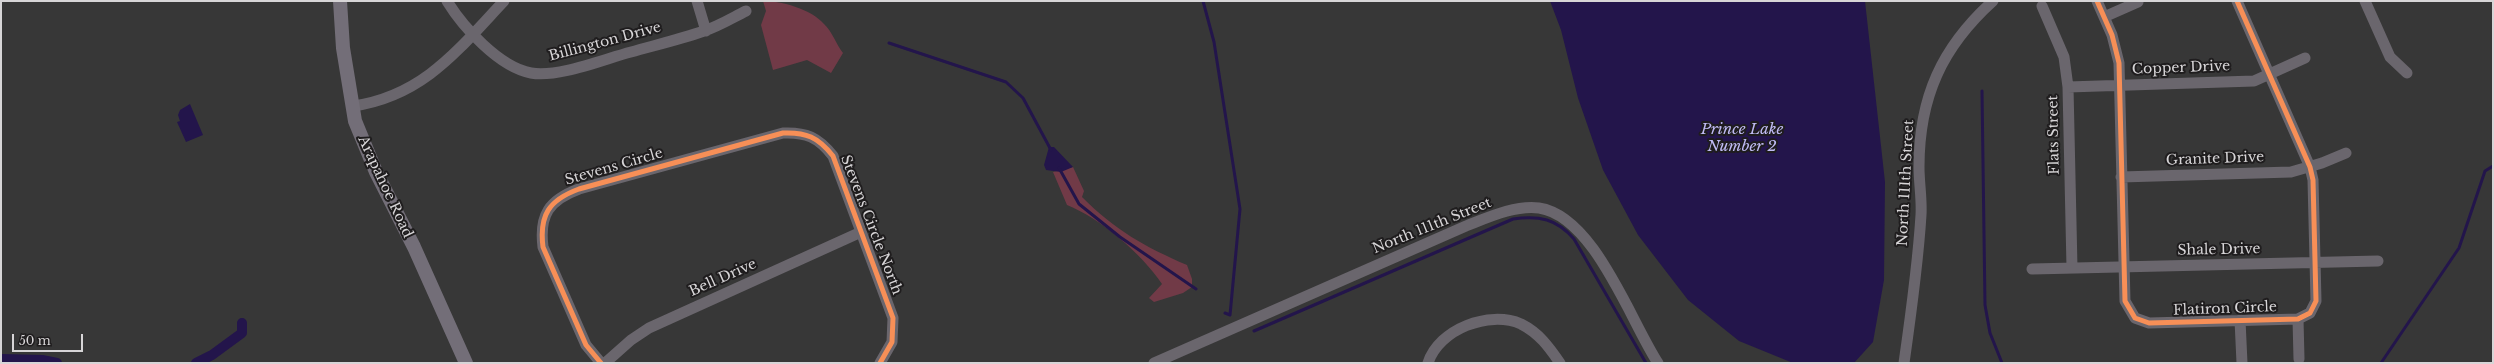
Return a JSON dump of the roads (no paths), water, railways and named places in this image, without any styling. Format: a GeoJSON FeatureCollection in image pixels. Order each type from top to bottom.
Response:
{"type":"FeatureCollection","features":[{"type":"Feature","properties":{"kind":"main road","name":"Arapahoe Road"},"geometry":{"type":"LineString","coordinates":[[340,1],[343,48],[355,121],[367,152],[414,247],[466,363]]}},
{"type":"Feature","properties":{"kind":"street","name":"Billington Drive"},"geometry":{"type":"LineString","coordinates":[[447,1],[456,16],[473,34],[502,60],[531,73],[549,73],[706,30],[746,11]]}},
{"type":"Feature","properties":{"kind":"street"},"geometry":{"type":"LineString","coordinates":[[353,106],[374,103],[410,89],[426,79],[473,34],[504,1]]}},
{"type":"Feature","properties":{"kind":"street"},"geometry":{"type":"LineString","coordinates":[[697,1],[706,30]]}},
{"type":"Feature","properties":{"kind":"street","name":"North 111th Street"},"geometry":{"type":"LineString","coordinates":[[1904,363],[1920,237],[1922,201],[1919,167],[1921,126],[1932,83],[1943,60],[1971,21],[1993,1]]}},
{"type":"Feature","properties":{"kind":"street","name":"Flatiron Circle"},"geometry":{"type":"LineString","coordinates":[[2097,1],[2112,35],[2118,63],[2125,301],[2135,318],[2149,323],[2298,319],[2310,313],[2316,301],[2313,180],[2310,167],[2237,1]]}},
{"type":"Feature","properties":{"kind":"street"},"geometry":{"type":"LineString","coordinates":[[2365,1],[2390,56],[2407,73]]}},
{"type":"Feature","properties":{"kind":"street"},"geometry":{"type":"LineString","coordinates":[[2104,17],[2138,2]]}},
{"type":"Feature","properties":{"kind":"street","name":"Flats Street"},"geometry":{"type":"LineString","coordinates":[[2042,6],[2064,58],[2068,87],[2072,268]]}},
{"type":"Feature","properties":{"kind":"street","name":"Copper Drive"},"geometry":{"type":"LineString","coordinates":[[2068,87],[2254,81],[2305,58]]}},
{"type":"Feature","properties":{"kind":"street","name":"Stevens Circle"},"geometry":{"type":"LineString","coordinates":[[601,363],[586,345],[543,247],[542,225],[551,205],[562,195],[579,189],[783,133],[799,132],[810,135]]}},
{"type":"Feature","properties":{"kind":"street","name":"Stevens Circle North"},"geometry":{"type":"LineString","coordinates":[[810,135],[822,143],[833,156],[893,318],[893,333],[890,347],[880,363]]}},
{"type":"Feature","properties":{"kind":"street","name":"Granite Drive"},"geometry":{"type":"LineString","coordinates":[[2121,177],[2291,172],[2310,167],[2346,153]]}},
{"type":"Feature","properties":{"kind":"street","name":"North 111th Street"},"geometry":{"type":"LineString","coordinates":[[1154,363],[1466,226],[1500,213],[1521,208],[1539,208],[1554,212],[1582,233],[1595,251],[1658,363]]}},
{"type":"Feature","properties":{"kind":"street","name":"Bell Drive"},"geometry":{"type":"LineString","coordinates":[[605,363],[631,340],[649,328],[861,232]]}},
{"type":"Feature","properties":{"kind":"street","name":"Shale Drive"},"geometry":{"type":"LineString","coordinates":[[2032,269],[2378,261]]}},
{"type":"Feature","properties":{"kind":"street"},"geometry":{"type":"LineString","coordinates":[[2298,319],[2300,359]]}},
{"type":"Feature","properties":{"kind":"street"},"geometry":{"type":"LineString","coordinates":[[1428,363],[1438,344],[1454,332],[1468,325],[1488,320],[1502,320],[1520,324],[1536,333],[1546,343],[1560,363]]}},
{"type":"Feature","properties":{"kind":"street"},"geometry":{"type":"LineString","coordinates":[[2240,320],[2242,363]]}},
{"type":"Feature","properties":{"kind":"water","name":"Prince Lake Number 2"},"geometry":{"type":"Polygon","coordinates":[[[1550,1],[1865,1],[1885,182],[1884,280],[1873,342],[1854,363],[1793,363],[1739,341],[1688,300],[1638,235],[1603,170],[1578,98],[1561,30],[1550,1]]]}},
{"type":"Feature","properties":{"kind":"water"},"geometry":{"type":"Polygon","coordinates":[[[190,104],[203,135],[186,142],[177,122],[180,121],[178,115],[180,110],[190,104]]]}},
{"type":"Feature","properties":{"kind":"water"},"geometry":{"type":"Polygon","coordinates":[[[1049,147],[1054,147],[1073,167],[1061,172],[1046,170],[1044,165],[1049,147]]]}},
{"type":"Feature","properties":{"kind":"waterway"},"geometry":{"type":"LineString","coordinates":[[1203,1],[1214,42],[1240,209],[1230,315],[1225,313]]}},
{"type":"Feature","properties":{"kind":"waterway"},"geometry":{"type":"LineString","coordinates":[[889,43],[1006,82],[1023,98],[1051,150]]}},
{"type":"Feature","properties":{"kind":"waterway"},"geometry":{"type":"LineString","coordinates":[[1982,91],[1985,305],[1990,333],[2002,363]]}},
{"type":"Feature","properties":{"kind":"waterway"},"geometry":{"type":"LineString","coordinates":[[2381,363],[2459,248],[2485,171],[2493,166]]}},
{"type":"Feature","properties":{"kind":"waterway"},"geometry":{"type":"LineString","coordinates":[[1059,168],[1079,204],[1120,237],[1196,289]]}},
{"type":"Feature","properties":{"kind":"waterway"},"geometry":{"type":"LineString","coordinates":[[1254,331],[1513,219],[1539,218],[1561,227],[1574,239],[1646,363]]}},
{"type":"Feature","properties":{"kind":"waterway"},"geometry":{"type":"LineString","coordinates":[[196,363],[212,355],[242,333],[242,323]]}},
{"type":"Feature","properties":{"kind":"waterway"},"geometry":{"type":"LineString","coordinates":[[1,359],[42,360],[57,363]]}}]}
